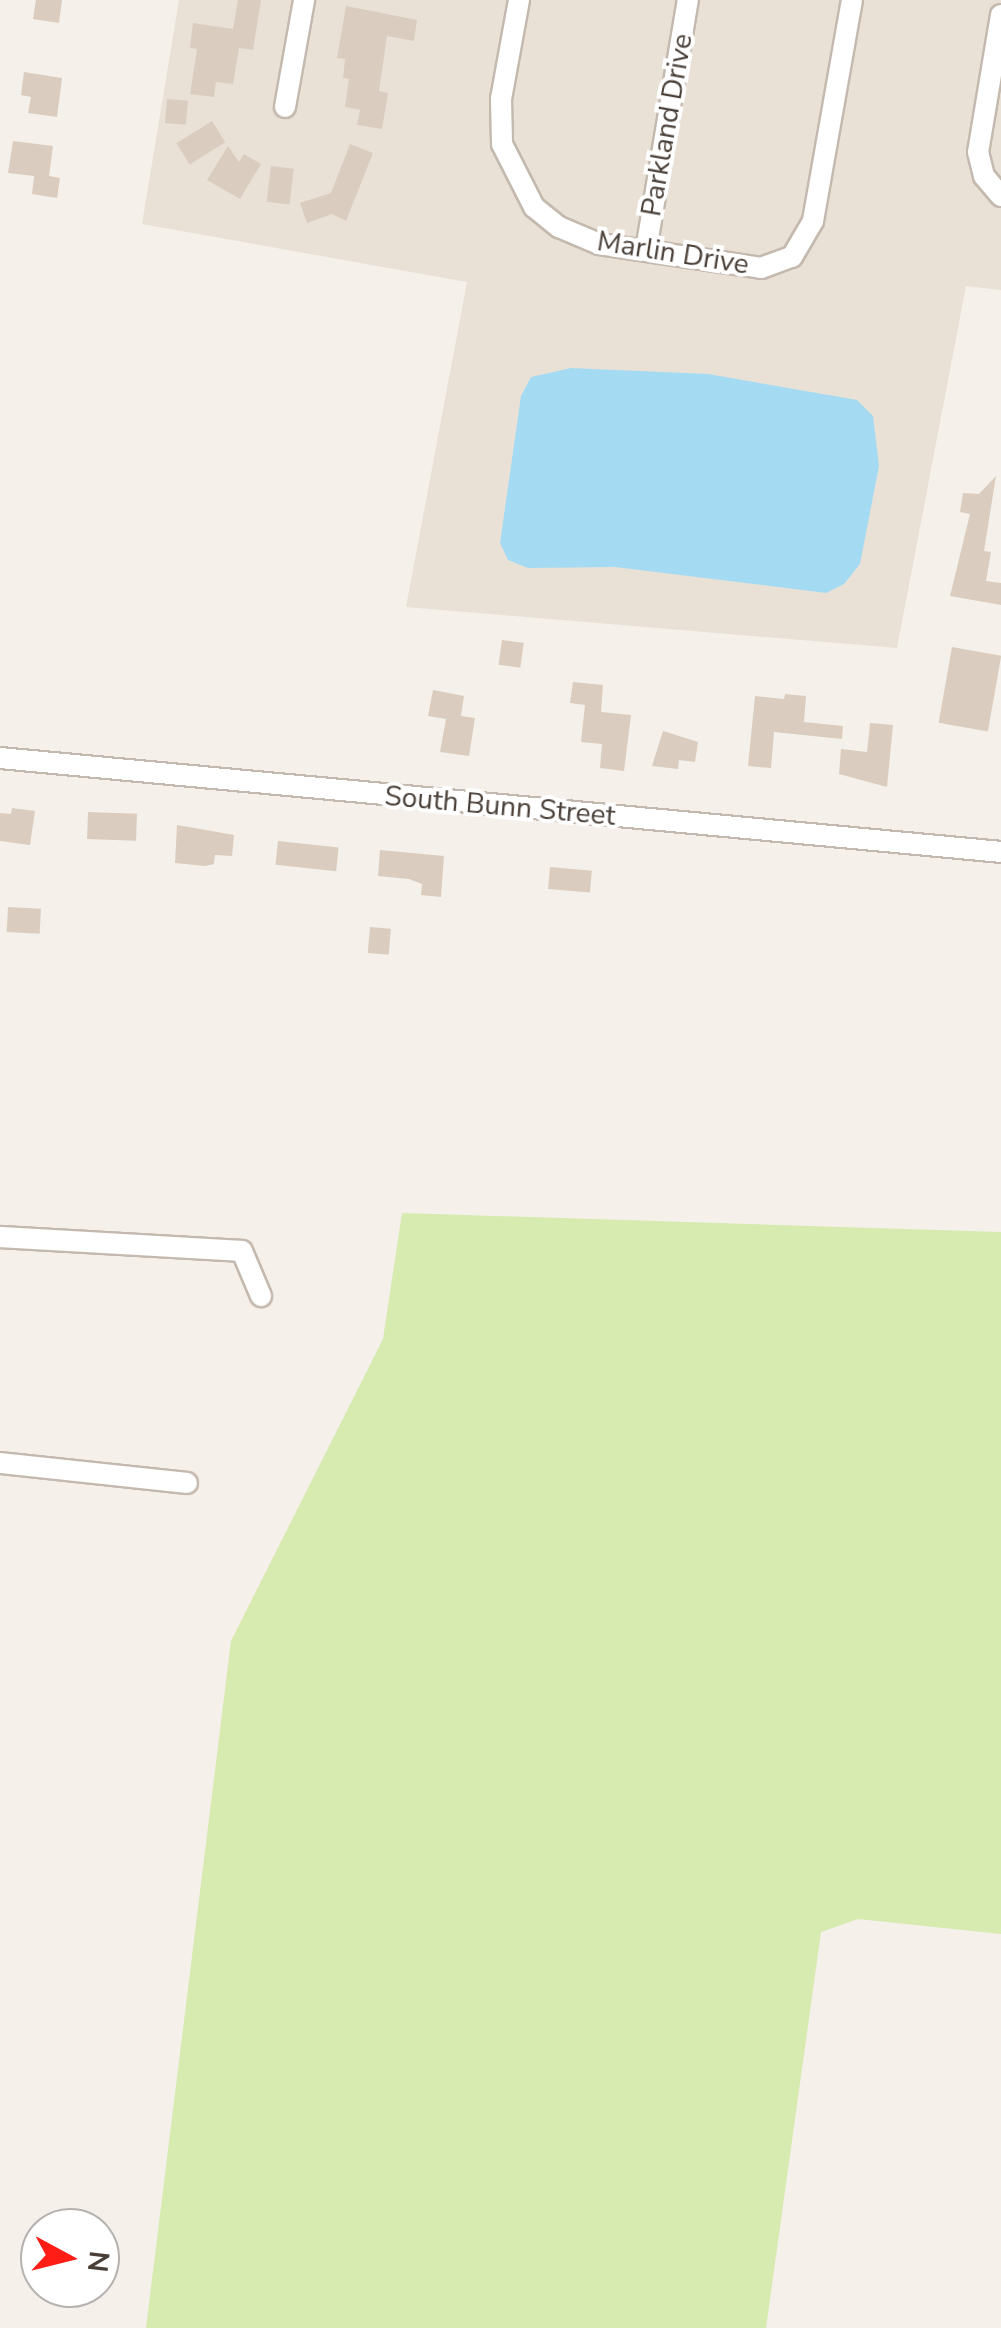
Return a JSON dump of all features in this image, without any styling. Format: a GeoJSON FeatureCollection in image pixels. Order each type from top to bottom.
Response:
{"type":"FeatureCollection","features":[{"type":"Feature","properties":{"kind":"street"},"geometry":{"type":"LineString","coordinates":[[285,107],[304,0]]}},
{"type":"Feature","properties":{"kind":"street","name":"Marlin Drive"},"geometry":{"type":"LineString","coordinates":[[519,0],[500,117],[504,156],[519,189],[546,218],[600,244],[744,267],[792,258],[813,221],[852,0]]}},
{"type":"Feature","properties":{"kind":"street","name":"Parkland Drive"},"geometry":{"type":"LineString","coordinates":[[646,250],[688,0]]}},
{"type":"Feature","properties":{"kind":"street"},"geometry":{"type":"LineString","coordinates":[[1001,14],[978,152],[984,176],[1001,196]]}},
{"type":"Feature","properties":{"kind":"street","name":"South Bunn Street"},"geometry":{"type":"LineString","coordinates":[[0,758],[1001,852]]}},
{"type":"Feature","properties":{"kind":"street"},"geometry":{"type":"LineString","coordinates":[[0,1237],[242,1251],[261,1296]]}},
{"type":"Feature","properties":{"kind":"street"},"geometry":{"type":"LineString","coordinates":[[0,1462],[187,1482]]}},
{"type":"Feature","properties":{"kind":"shaded area"},"geometry":{"type":"Polygon","coordinates":[[[179,0],[1001,0],[1001,290],[966,286],[897,648],[406,607],[467,282],[142,224],[179,0]]]}},
{"type":"Feature","properties":{"kind":"green space"},"geometry":{"type":"Polygon","coordinates":[[[402,1213],[1001,1232],[1001,1934],[858,1919],[821,1932],[766,2328],[146,2328],[231,1641],[383,1339],[402,1213]]]}},
{"type":"Feature","properties":{"kind":"water"},"geometry":{"type":"Polygon","coordinates":[[[571,368],[708,374],[857,400],[873,416],[879,466],[860,564],[844,584],[826,593],[615,567],[528,568],[508,560],[500,543],[521,396],[531,377],[571,368]]]}},
{"type":"Feature","properties":{"kind":"building"},"geometry":{"type":"Polygon","coordinates":[[[36,0],[62,0],[59,23],[33,19],[36,0]]]}},
{"type":"Feature","properties":{"kind":"building"},"geometry":{"type":"Polygon","coordinates":[[[238,0],[261,0],[253,50],[239,48],[233,84],[216,82],[214,97],[190,94],[197,49],[190,48],[193,23],[233,29],[238,0]]]}},
{"type":"Feature","properties":{"kind":"building"},"geometry":{"type":"Polygon","coordinates":[[[346,6],[417,20],[414,41],[387,36],[379,91],[388,93],[382,129],[357,125],[360,110],[345,107],[349,79],[343,78],[345,59],[337,58],[346,6]]]}},
{"type":"Feature","properties":{"kind":"building"},"geometry":{"type":"Polygon","coordinates":[[[24,72],[62,78],[57,117],[28,113],[31,97],[21,95],[24,72]]]}},
{"type":"Feature","properties":{"kind":"building"},"geometry":{"type":"Polygon","coordinates":[[[167,99],[188,101],[186,125],[165,123],[167,99]]]}},
{"type":"Feature","properties":{"kind":"building"},"geometry":{"type":"Polygon","coordinates":[[[212,121],[225,142],[190,164],[176,143],[212,121]]]}},
{"type":"Feature","properties":{"kind":"building"},"geometry":{"type":"Polygon","coordinates":[[[13,141],[53,146],[49,176],[60,178],[57,198],[32,194],[34,176],[8,173],[13,141]]]}},
{"type":"Feature","properties":{"kind":"building"},"geometry":{"type":"Polygon","coordinates":[[[350,144],[373,153],[346,221],[332,214],[307,223],[300,203],[331,193],[350,144]]]}},
{"type":"Feature","properties":{"kind":"building"},"geometry":{"type":"Polygon","coordinates":[[[228,146],[239,162],[244,154],[261,164],[240,199],[207,180],[228,146]]]}},
{"type":"Feature","properties":{"kind":"building"},"geometry":{"type":"Polygon","coordinates":[[[271,166],[294,169],[289,205],[267,202],[271,166]]]}},
{"type":"Feature","properties":{"kind":"building"},"geometry":{"type":"Polygon","coordinates":[[[996,476],[984,551],[991,552],[986,581],[1001,583],[1001,605],[950,596],[970,514],[960,512],[963,493],[979,494],[996,476]]]}},
{"type":"Feature","properties":{"kind":"building"},"geometry":{"type":"Polygon","coordinates":[[[502,640],[524,643],[520,668],[499,665],[502,640]]]}},
{"type":"Feature","properties":{"kind":"building"},"geometry":{"type":"Polygon","coordinates":[[[952,647],[1001,656],[988,732],[939,723],[952,647]]]}},
{"type":"Feature","properties":{"kind":"building"},"geometry":{"type":"Polygon","coordinates":[[[573,682],[603,685],[601,712],[631,715],[624,771],[600,768],[602,744],[581,742],[585,705],[570,703],[573,682]]]}},
{"type":"Feature","properties":{"kind":"building"},"geometry":{"type":"Polygon","coordinates":[[[433,690],[464,696],[461,716],[475,718],[469,756],[440,752],[446,719],[428,716],[433,690]]]}},
{"type":"Feature","properties":{"kind":"building"},"geometry":{"type":"Polygon","coordinates":[[[785,694],[806,696],[804,722],[843,726],[842,739],[774,732],[771,768],[748,766],[755,696],[784,699],[785,694]]]}},
{"type":"Feature","properties":{"kind":"building"},"geometry":{"type":"Polygon","coordinates":[[[870,723],[893,725],[887,787],[839,774],[841,749],[867,752],[870,723]]]}},
{"type":"Feature","properties":{"kind":"building"},"geometry":{"type":"Polygon","coordinates":[[[663,731],[698,742],[695,762],[679,760],[678,769],[652,766],[663,731]]]}},
{"type":"Feature","properties":{"kind":"building"},"geometry":{"type":"Polygon","coordinates":[[[12,808],[35,811],[30,845],[0,841],[0,813],[11,814],[12,808]]]}},
{"type":"Feature","properties":{"kind":"building"},"geometry":{"type":"Polygon","coordinates":[[[88,812],[137,814],[136,841],[87,839],[88,812]]]}},
{"type":"Feature","properties":{"kind":"building"},"geometry":{"type":"Polygon","coordinates":[[[177,825],[234,835],[232,856],[215,855],[214,864],[205,866],[175,863],[177,825]]]}},
{"type":"Feature","properties":{"kind":"building"},"geometry":{"type":"Polygon","coordinates":[[[278,841],[339,847],[336,871],[275,865],[278,841]]]}},
{"type":"Feature","properties":{"kind":"building"},"geometry":{"type":"Polygon","coordinates":[[[380,850],[444,856],[441,897],[421,895],[422,884],[409,879],[378,876],[380,850]]]}},
{"type":"Feature","properties":{"kind":"building"},"geometry":{"type":"Polygon","coordinates":[[[550,867],[592,871],[590,893],[548,889],[550,867]]]}},
{"type":"Feature","properties":{"kind":"building"},"geometry":{"type":"Polygon","coordinates":[[[8,907],[41,909],[40,934],[7,932],[8,907]]]}},
{"type":"Feature","properties":{"kind":"building"},"geometry":{"type":"Polygon","coordinates":[[[370,927],[391,929],[389,955],[368,953],[370,927]]]}}]}
